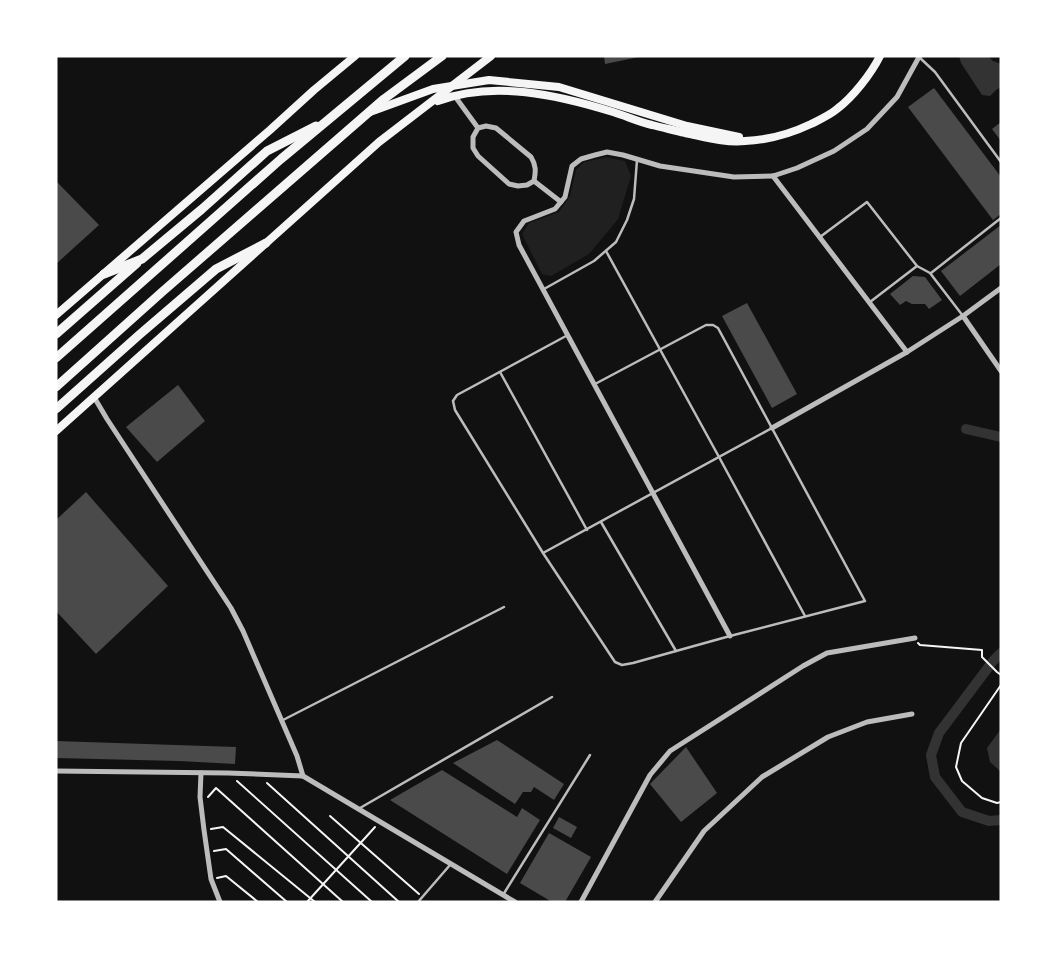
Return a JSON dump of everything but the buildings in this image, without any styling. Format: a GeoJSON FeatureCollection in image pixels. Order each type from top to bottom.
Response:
{"type":"FeatureCollection","features":[{"type":"Feature","properties":{"kind":"highway"},"geometry":{"type":"LineString","coordinates":[[56,358],[281,159],[405,56]]}},
{"type":"Feature","properties":{"kind":"highway"},"geometry":{"type":"LineString","coordinates":[[56,387],[368,112],[442,56]]}},
{"type":"Feature","properties":{"kind":"highway"},"geometry":{"type":"LineString","coordinates":[[56,334],[267,151],[329,119]]}},
{"type":"Feature","properties":{"kind":"highway"},"geometry":{"type":"LineString","coordinates":[[56,410],[216,270],[266,243]]}},
{"type":"Feature","properties":{"kind":"highway"},"geometry":{"type":"LineString","coordinates":[[104,274],[142,259]]}},
{"type":"Feature","properties":{"kind":"main road"},"geometry":{"type":"LineString","coordinates":[[56,315],[355,56]]}},
{"type":"Feature","properties":{"kind":"main road"},"geometry":{"type":"LineString","coordinates":[[56,431],[379,142],[491,56]]}},
{"type":"Feature","properties":{"kind":"main road"},"geometry":{"type":"LineString","coordinates":[[429,104],[454,95],[471,92],[512,92],[540,95],[588,105],[650,125],[720,140],[744,141],[764,139],[799,130],[836,110],[873,69],[880,56]]}},
{"type":"Feature","properties":{"kind":"main road"},"geometry":{"type":"LineString","coordinates":[[368,112],[433,89],[489,80],[559,87],[687,126],[736,137],[764,139]]}},
{"type":"Feature","properties":{"kind":"street"},"geometry":{"type":"LineString","coordinates":[[730,636],[519,245],[516,232],[524,221],[555,209],[561,202],[565,197],[572,166],[581,159],[607,152],[660,166],[734,177],[773,176],[797,168],[834,151],[867,129],[897,97],[919,57]]}},
{"type":"Feature","properties":{"kind":"street"},"geometry":{"type":"LineString","coordinates":[[454,95],[478,128]]}},
{"type":"Feature","properties":{"kind":"street"},"geometry":{"type":"LineString","coordinates":[[486,126],[496,128],[531,157],[536,171],[534,181],[528,185],[518,186],[509,184],[478,156],[473,148],[474,137],[478,128],[486,126]]}},
{"type":"Feature","properties":{"kind":"street"},"geometry":{"type":"LineString","coordinates":[[773,176],[907,352]]}},
{"type":"Feature","properties":{"kind":"street"},"geometry":{"type":"LineString","coordinates":[[534,181],[561,202]]}},
{"type":"Feature","properties":{"kind":"street"},"geometry":{"type":"LineString","coordinates":[[772,428],[907,352],[1001,288]]}},
{"type":"Feature","properties":{"kind":"street"},"geometry":{"type":"LineString","coordinates":[[962,316],[1001,371]]}},
{"type":"Feature","properties":{"kind":"street"},"geometry":{"type":"LineString","coordinates":[[94,397],[232,608],[297,756],[303,776]]}},
{"type":"Feature","properties":{"kind":"street"},"geometry":{"type":"LineString","coordinates":[[581,902],[650,776],[670,751],[803,666],[827,653],[915,638]]}},
{"type":"Feature","properties":{"kind":"street"},"geometry":{"type":"LineString","coordinates":[[655,902],[704,830],[762,778],[828,737],[867,722],[912,714]]}},
{"type":"Feature","properties":{"kind":"street"},"geometry":{"type":"LineString","coordinates":[[56,771],[303,776],[515,902]]}},
{"type":"Feature","properties":{"kind":"street"},"geometry":{"type":"LineString","coordinates":[[200,773],[200,797],[211,879],[220,902]]}},
{"type":"Feature","properties":{"kind":"lane"},"geometry":{"type":"LineString","coordinates":[[919,57],[935,72],[1001,162]]}},
{"type":"Feature","properties":{"kind":"lane"},"geometry":{"type":"LineString","coordinates":[[543,290],[594,262],[616,242],[628,220],[634,199],[637,159]]}},
{"type":"Feature","properties":{"kind":"lane"},"geometry":{"type":"LineString","coordinates":[[820,237],[866,202],[917,266],[930,273],[962,316]]}},
{"type":"Feature","properties":{"kind":"lane"},"geometry":{"type":"LineString","coordinates":[[930,273],[1001,218]]}},
{"type":"Feature","properties":{"kind":"lane"},"geometry":{"type":"LineString","coordinates":[[606,251],[805,617]]}},
{"type":"Feature","properties":{"kind":"lane"},"geometry":{"type":"LineString","coordinates":[[870,303],[917,266]]}},
{"type":"Feature","properties":{"kind":"lane"},"geometry":{"type":"LineString","coordinates":[[568,335],[458,395],[453,401],[455,410],[543,554],[615,662],[622,665],[633,663],[865,601],[718,328],[713,325],[706,325],[594,385]]}},
{"type":"Feature","properties":{"kind":"lane"},"geometry":{"type":"LineString","coordinates":[[500,372],[587,530]]}},
{"type":"Feature","properties":{"kind":"lane"},"geometry":{"type":"LineString","coordinates":[[543,554],[772,428]]}},
{"type":"Feature","properties":{"kind":"lane"},"geometry":{"type":"LineString","coordinates":[[601,522],[676,651]]}},
{"type":"Feature","properties":{"kind":"lane"},"geometry":{"type":"LineString","coordinates":[[282,721],[504,607]]}},
{"type":"Feature","properties":{"kind":"lane"},"geometry":{"type":"LineString","coordinates":[[359,809],[552,697]]}},
{"type":"Feature","properties":{"kind":"lane"},"geometry":{"type":"LineString","coordinates":[[503,895],[590,755]]}},
{"type":"Feature","properties":{"kind":"lane"},"geometry":{"type":"LineString","coordinates":[[418,902],[451,864]]}},
{"type":"Feature","properties":{"kind":"path"},"geometry":{"type":"LineString","coordinates":[[915,638],[920,645],[982,650],[982,657],[1001,674]]}},
{"type":"Feature","properties":{"kind":"path"},"geometry":{"type":"LineString","coordinates":[[1001,685],[961,743],[956,767],[962,781],[982,798],[997,803],[1001,802]]}},
{"type":"Feature","properties":{"kind":"path"},"geometry":{"type":"LineString","coordinates":[[228,773],[372,902]]}},
{"type":"Feature","properties":{"kind":"path"},"geometry":{"type":"LineString","coordinates":[[258,774],[399,902]]}},
{"type":"Feature","properties":{"kind":"path"},"geometry":{"type":"LineString","coordinates":[[200,797],[208,796],[216,788],[343,902]]}},
{"type":"Feature","properties":{"kind":"path"},"geometry":{"type":"LineString","coordinates":[[330,816],[422,897]]}},
{"type":"Feature","properties":{"kind":"path"},"geometry":{"type":"LineString","coordinates":[[307,902],[380,822]]}},
{"type":"Feature","properties":{"kind":"path"},"geometry":{"type":"LineString","coordinates":[[204,830],[224,827],[315,902]]}},
{"type":"Feature","properties":{"kind":"path"},"geometry":{"type":"LineString","coordinates":[[207,852],[226,849],[287,902]]}},
{"type":"Feature","properties":{"kind":"path"},"geometry":{"type":"LineString","coordinates":[[211,879],[226,876],[258,902]]}},
{"type":"Feature","properties":{"kind":"shaded area"},"geometry":{"type":"Polygon","coordinates":[[[959,56],[988,56],[993,61],[1001,64],[1001,88],[997,89],[990,96],[982,95],[961,63],[959,56]]]}},
{"type":"Feature","properties":{"kind":"shaded area"},"geometry":{"type":"Polygon","coordinates":[[[607,157],[625,161],[631,176],[618,219],[589,254],[551,276],[542,274],[522,234],[529,223],[559,212],[570,196],[576,170],[584,162],[607,157]]]}},
{"type":"Feature","properties":{"kind":"shaded area"},"geometry":{"type":"Polygon","coordinates":[[[1001,729],[1001,772],[990,762],[987,748],[1001,729]]]}},
{"type":"Feature","properties":{"kind":"waterway"},"geometry":{"type":"LineString","coordinates":[[966,429],[1001,437]]}},
{"type":"Feature","properties":{"kind":"waterway"},"geometry":{"type":"LineString","coordinates":[[1001,653],[939,733],[931,755],[935,777],[962,812],[989,821],[1001,820]]}}]}
